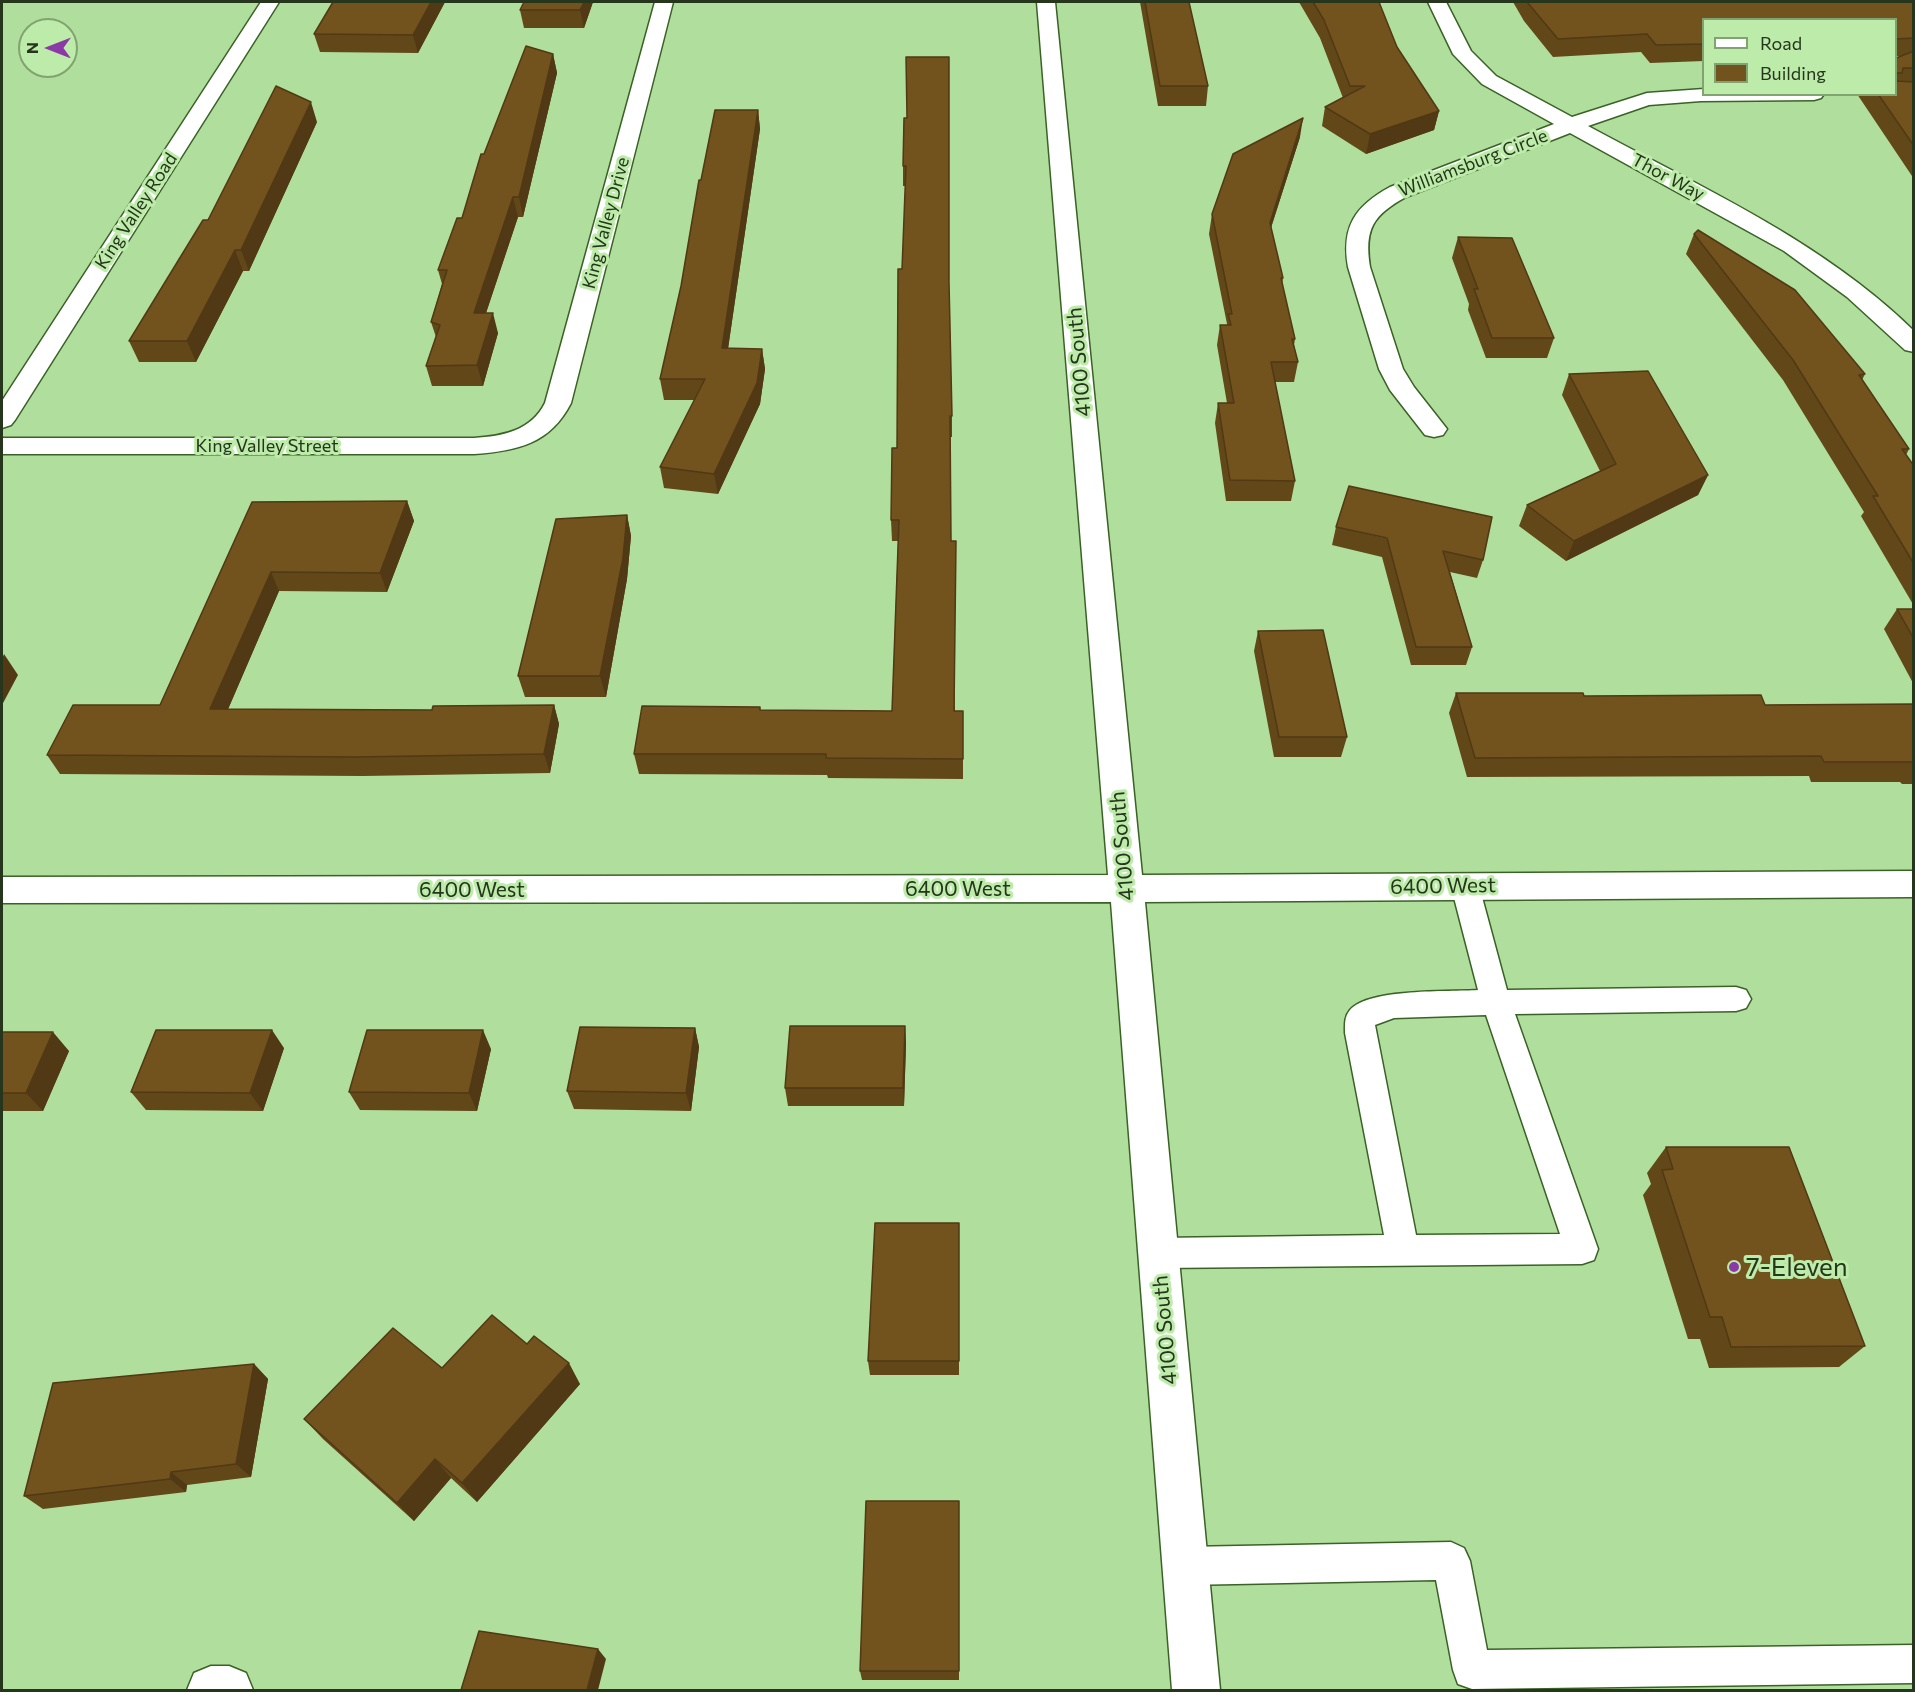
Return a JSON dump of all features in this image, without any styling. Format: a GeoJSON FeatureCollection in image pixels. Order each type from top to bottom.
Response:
{"type":"FeatureCollection","features":[{"type":"Feature","properties":{"kind":"street","name":"King Valley Road"},"geometry":{"type":"LineString","coordinates":[[2,420],[270,2]]}},
{"type":"Feature","properties":{"kind":"street","name":"King Valley Drive"},"geometry":{"type":"LineString","coordinates":[[530,434],[549,420],[558,403],[664,2]]}},
{"type":"Feature","properties":{"kind":"street","name":"4100 South"},"geometry":{"type":"LineString","coordinates":[[1046,2],[1159,1252],[1196,1690]]}},
{"type":"Feature","properties":{"kind":"street","name":"Thor Way"},"geometry":{"type":"LineString","coordinates":[[1437,2],[1454,39],[1473,67],[1510,93],[1792,246],[1862,296],[1914,345]]}},
{"type":"Feature","properties":{"kind":"street","name":"Williamsburg Circle"},"geometry":{"type":"LineString","coordinates":[[1434,429],[1403,390],[1391,369],[1355,250],[1356,234],[1362,220],[1371,210],[1395,192],[1570,125],[1647,99],[1702,95]]}},
{"type":"Feature","properties":{"kind":"street","name":"King Valley Street"},"geometry":{"type":"LineString","coordinates":[[2,446],[474,446],[502,443],[530,434]]}},
{"type":"Feature","properties":{"kind":"street","name":"6400 West"},"geometry":{"type":"LineString","coordinates":[[2,890],[1914,884]]}},
{"type":"Feature","properties":{"kind":"street"},"geometry":{"type":"LineString","coordinates":[[211,1690],[229,1690]]}},
{"type":"Feature","properties":{"kind":"lane"},"geometry":{"type":"LineString","coordinates":[[1159,1252],[1582,1248],[1496,1002],[1465,886]]}},
{"type":"Feature","properties":{"kind":"lane"},"geometry":{"type":"LineString","coordinates":[[1403,1250],[1360,1033],[1360,1019],[1372,1011],[1394,1006],[1496,1002],[1736,999]]}},
{"type":"Feature","properties":{"kind":"lane"},"geometry":{"type":"LineString","coordinates":[[1185,1566],[1451,1562],[1472,1670],[1914,1664]]}},
{"type":"Feature","properties":{"kind":"building"},"geometry":{"type":"Polygon","coordinates":[[[333,2],[431,2],[413,35],[314,34],[333,2]]]}},
{"type":"Feature","properties":{"kind":"building"},"geometry":{"type":"Polygon","coordinates":[[[524,2],[584,2],[580,10],[520,10],[524,2]]]}},
{"type":"Feature","properties":{"kind":"building"},"geometry":{"type":"Polygon","coordinates":[[[1145,2],[1189,2],[1208,86],[1160,86],[1145,2]]]}},
{"type":"Feature","properties":{"kind":"building"},"geometry":{"type":"Polygon","coordinates":[[[1313,2],[1379,2],[1397,47],[1439,111],[1370,134],[1325,107],[1365,86],[1350,86],[1324,20],[1313,2]]]}},
{"type":"Feature","properties":{"kind":"building"},"geometry":{"type":"Polygon","coordinates":[[[1527,2],[1914,2],[1914,38],[1897,39],[1897,18],[1702,18],[1702,44],[1656,45],[1647,34],[1558,39],[1527,2]]]}},
{"type":"Feature","properties":{"kind":"building"},"geometry":{"type":"Polygon","coordinates":[[[526,46],[553,54],[519,197],[513,197],[474,313],[493,313],[477,365],[426,366],[440,325],[431,322],[447,270],[438,270],[457,218],[462,218],[481,154],[484,154],[526,46]]]}},
{"type":"Feature","properties":{"kind":"building"},"geometry":{"type":"Polygon","coordinates":[[[1914,51],[1914,68],[1903,68],[1902,73],[1897,73],[1897,58],[1914,51]]]}},
{"type":"Feature","properties":{"kind":"building"},"geometry":{"type":"Polygon","coordinates":[[[906,57],[949,57],[951,541],[956,541],[954,711],[963,711],[963,759],[826,758],[826,754],[634,754],[642,706],[892,711],[899,520],[891,520],[892,448],[897,448],[898,269],[902,269],[906,166],[903,166],[904,118],[907,118],[906,57]]]}},
{"type":"Feature","properties":{"kind":"building"},"geometry":{"type":"Polygon","coordinates":[[[1897,81],[1914,82],[1914,146],[1879,96],[1897,96],[1897,81]]]}},
{"type":"Feature","properties":{"kind":"building"},"geometry":{"type":"Polygon","coordinates":[[[276,86],[311,102],[241,250],[235,250],[187,341],[129,341],[203,220],[208,220],[276,86]]]}},
{"type":"Feature","properties":{"kind":"building"},"geometry":{"type":"Polygon","coordinates":[[[715,110],[758,110],[722,348],[762,349],[757,383],[714,474],[660,467],[705,379],[660,379],[681,286],[699,180],[701,180],[715,110]]]}},
{"type":"Feature","properties":{"kind":"building"},"geometry":{"type":"Polygon","coordinates":[[[1303,118],[1270,223],[1283,278],[1281,278],[1298,362],[1271,362],[1295,481],[1230,480],[1218,403],[1234,403],[1220,325],[1231,325],[1228,314],[1232,314],[1212,214],[1233,154],[1303,118]]]}},
{"type":"Feature","properties":{"kind":"building"},"geometry":{"type":"Polygon","coordinates":[[[1698,230],[1795,290],[1865,374],[1859,375],[1909,449],[1902,449],[1914,466],[1914,564],[1873,496],[1878,496],[1793,360],[1694,234],[1698,230]]]}},
{"type":"Feature","properties":{"kind":"building"},"geometry":{"type":"Polygon","coordinates":[[[1458,237],[1512,238],[1554,338],[1492,338],[1474,289],[1478,289],[1458,237]]]}},
{"type":"Feature","properties":{"kind":"building"},"geometry":{"type":"Polygon","coordinates":[[[1648,371],[1708,475],[1574,541],[1527,505],[1616,464],[1569,374],[1648,371]]]}},
{"type":"Feature","properties":{"kind":"building"},"geometry":{"type":"Polygon","coordinates":[[[1349,486],[1492,517],[1483,560],[1443,551],[1472,647],[1416,647],[1387,538],[1336,527],[1349,486]]]}},
{"type":"Feature","properties":{"kind":"building"},"geometry":{"type":"Polygon","coordinates":[[[407,501],[380,573],[271,572],[210,709],[432,710],[433,706],[554,705],[544,754],[355,757],[47,755],[73,705],[160,705],[252,502],[407,501]]]}},
{"type":"Feature","properties":{"kind":"building"},"geometry":{"type":"Polygon","coordinates":[[[627,515],[623,558],[600,676],[518,676],[556,519],[627,515]]]}},
{"type":"Feature","properties":{"kind":"building"},"geometry":{"type":"Polygon","coordinates":[[[1897,609],[1914,609],[1914,639],[1897,609]]]}},
{"type":"Feature","properties":{"kind":"building"},"geometry":{"type":"Polygon","coordinates":[[[1323,630],[1347,737],[1279,737],[1258,631],[1323,630]]]}},
{"type":"Feature","properties":{"kind":"building"},"geometry":{"type":"Polygon","coordinates":[[[1456,693],[1583,693],[1584,696],[1761,695],[1765,705],[1914,704],[1914,762],[1824,762],[1821,756],[1475,758],[1456,693]]]}},
{"type":"Feature","properties":{"kind":"building"},"geometry":{"type":"Polygon","coordinates":[[[790,1026],[905,1026],[903,1088],[785,1088],[790,1026]]]}},
{"type":"Feature","properties":{"kind":"building"},"geometry":{"type":"Polygon","coordinates":[[[580,1027],[695,1028],[686,1093],[567,1091],[580,1027]]]}},
{"type":"Feature","properties":{"kind":"building"},"geometry":{"type":"Polygon","coordinates":[[[156,1030],[272,1030],[250,1093],[131,1092],[156,1030]]]}},
{"type":"Feature","properties":{"kind":"building"},"geometry":{"type":"Polygon","coordinates":[[[367,1030],[483,1030],[469,1093],[349,1092],[367,1030]]]}},
{"type":"Feature","properties":{"kind":"building"},"geometry":{"type":"Polygon","coordinates":[[[2,1032],[53,1032],[26,1093],[2,1093],[2,1032]]]}},
{"type":"Feature","properties":{"kind":"building","name":"7-Eleven"},"geometry":{"type":"Polygon","coordinates":[[[1666,1147],[1789,1147],[1865,1346],[1731,1347],[1722,1317],[1710,1317],[1662,1170],[1673,1169],[1666,1147]]]}},
{"type":"Feature","properties":{"kind":"building"},"geometry":{"type":"Polygon","coordinates":[[[875,1223],[959,1223],[959,1361],[868,1361],[875,1223]]]}},
{"type":"Feature","properties":{"kind":"building"},"geometry":{"type":"Polygon","coordinates":[[[492,1315],[527,1344],[534,1336],[569,1363],[462,1483],[435,1459],[397,1503],[304,1419],[393,1328],[442,1368],[492,1315]]]}},
{"type":"Feature","properties":{"kind":"building"},"geometry":{"type":"Polygon","coordinates":[[[254,1364],[236,1464],[171,1472],[170,1479],[24,1496],[53,1383],[254,1364]]]}},
{"type":"Feature","properties":{"kind":"building"},"geometry":{"type":"Polygon","coordinates":[[[866,1501],[959,1501],[959,1671],[860,1671],[866,1501]]]}},
{"type":"Feature","properties":{"kind":"building"},"geometry":{"type":"Polygon","coordinates":[[[479,1631],[598,1649],[587,1690],[461,1690],[479,1631]]]}},
{"type":"Feature","properties":{"kind":"place","name":"7-Eleven"},"geometry":{"type":"Point","coordinates":[1734,1267]}}]}
